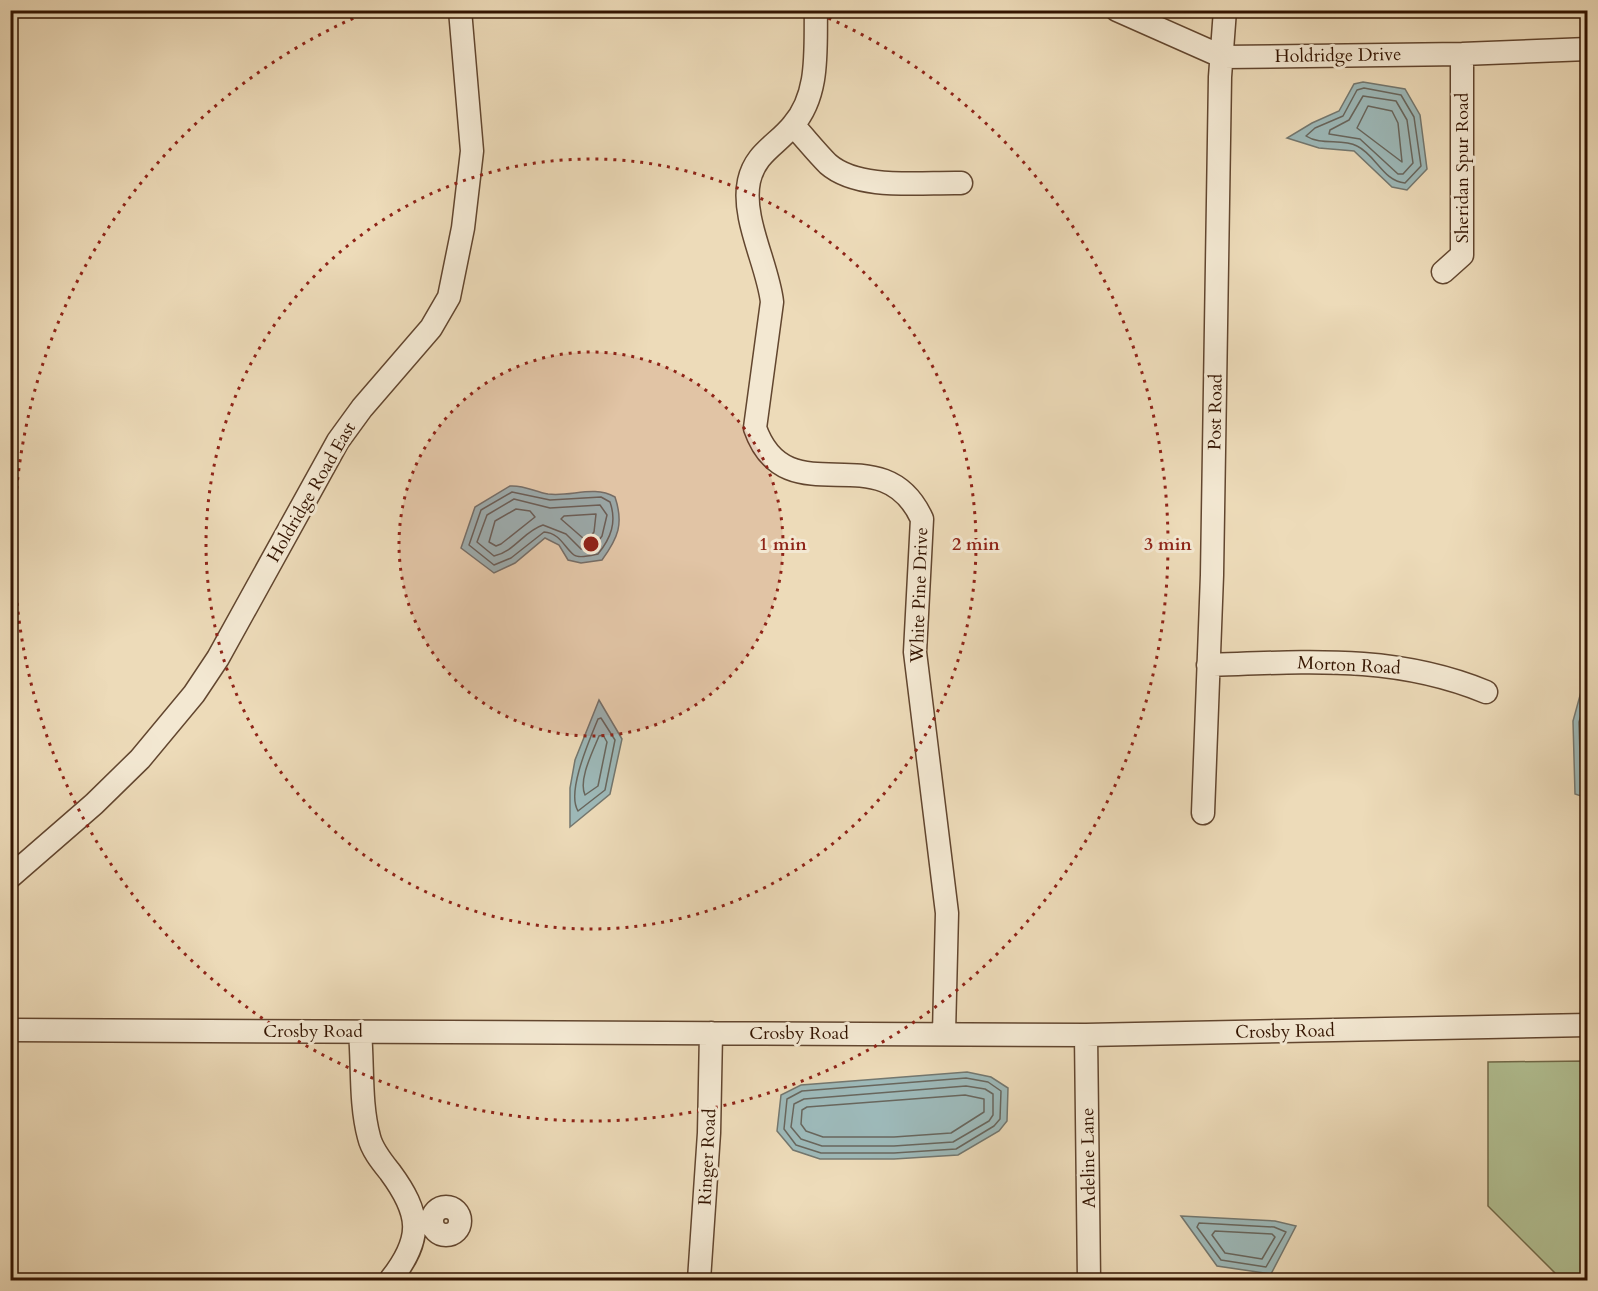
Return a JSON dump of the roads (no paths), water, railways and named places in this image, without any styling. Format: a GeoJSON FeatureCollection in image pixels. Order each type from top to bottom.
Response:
{"type":"FeatureCollection","features":[{"type":"Feature","properties":{"kind":"street","name":"Holdridge Road East"},"geometry":{"type":"LineString","coordinates":[[10,877],[94,804],[140,759],[194,694],[218,658],[338,441],[362,408],[431,328],[449,297],[463,228],[472,151],[460,10]]}},
{"type":"Feature","properties":{"kind":"street","name":"White Pine Drive"},"geometry":{"type":"LineString","coordinates":[[816,10],[812,89],[805,108],[793,125],[766,148],[755,164],[748,182],[751,218],[770,286],[772,302],[755,428],[761,445],[773,460],[789,470],[888,480],[904,490],[915,503],[922,519],[915,652],[947,913],[944,1033]]}},
{"type":"Feature","properties":{"kind":"street","name":"Holdridge Drive"},"geometry":{"type":"LineString","coordinates":[[1117,10],[1223,57],[1578,50]]}},
{"type":"Feature","properties":{"kind":"street","name":"Post Road"},"geometry":{"type":"LineString","coordinates":[[1203,813],[1213,563],[1220,77],[1225,10]]}},
{"type":"Feature","properties":{"kind":"street","name":"Sheridan Spur Road"},"geometry":{"type":"LineString","coordinates":[[1443,272],[1462,255],[1462,54]]}},
{"type":"Feature","properties":{"kind":"street"},"geometry":{"type":"LineString","coordinates":[[793,125],[829,164],[846,174],[873,181],[961,183]]}},
{"type":"Feature","properties":{"kind":"street","name":"Morton Road"},"geometry":{"type":"LineString","coordinates":[[1208,665],[1327,661],[1389,664],[1437,674],[1486,692]]}},
{"type":"Feature","properties":{"kind":"street","name":"Crosby Road"},"geometry":{"type":"LineString","coordinates":[[10,1030],[1086,1035],[1587,1025]]}},
{"type":"Feature","properties":{"kind":"street"},"geometry":{"type":"LineString","coordinates":[[360,1032],[365,1114],[369,1139],[423,1221],[414,1238],[408,1258],[391,1279]]}},
{"type":"Feature","properties":{"kind":"street","name":"Ringer Road"},"geometry":{"type":"LineString","coordinates":[[699,1281],[709,1133],[711,1033]]}},
{"type":"Feature","properties":{"kind":"street","name":"Adeline Lane"},"geometry":{"type":"LineString","coordinates":[[1086,1035],[1089,1281]]}},
{"type":"Feature","properties":{"kind":"water"},"geometry":{"type":"Polygon","coordinates":[[[1363,82],[1405,89],[1420,115],[1427,169],[1407,190],[1392,187],[1354,151],[1319,148],[1287,138],[1339,111],[1354,84],[1363,82]]]}},
{"type":"Feature","properties":{"kind":"water"},"geometry":{"type":"Polygon","coordinates":[[[510,486],[548,494],[599,492],[615,497],[619,515],[618,530],[616,538],[602,560],[581,563],[568,560],[559,545],[545,538],[515,563],[494,573],[461,548],[475,507],[510,486]]]}},
{"type":"Feature","properties":{"kind":"water"},"geometry":{"type":"Polygon","coordinates":[[[1587,670],[1587,798],[1575,794],[1573,721],[1587,670]]]}},
{"type":"Feature","properties":{"kind":"water"},"geometry":{"type":"Polygon","coordinates":[[[599,700],[622,739],[610,794],[570,827],[570,788],[575,760],[599,700]]]}},
{"type":"Feature","properties":{"kind":"water"},"geometry":{"type":"Polygon","coordinates":[[[967,1072],[991,1077],[1008,1088],[1007,1121],[999,1131],[958,1155],[894,1159],[820,1159],[793,1150],[777,1131],[781,1095],[801,1085],[967,1072]]]}},
{"type":"Feature","properties":{"kind":"water"},"geometry":{"type":"Polygon","coordinates":[[[1181,1216],[1275,1221],[1296,1226],[1271,1274],[1217,1266],[1181,1216]]]}}]}
